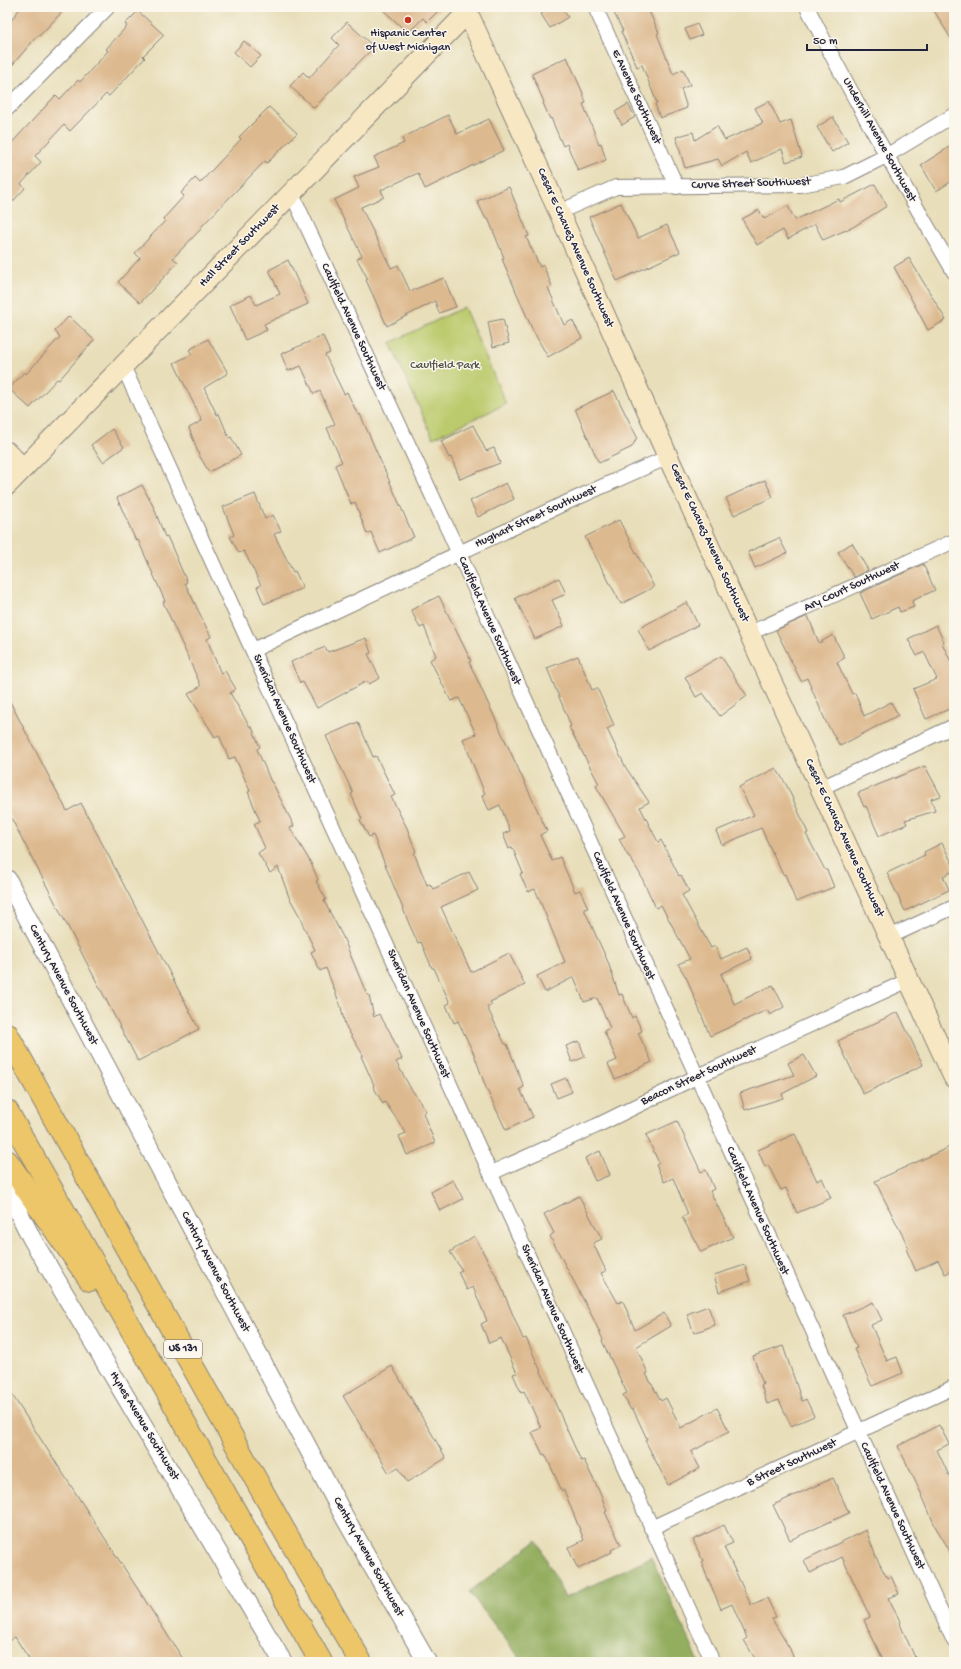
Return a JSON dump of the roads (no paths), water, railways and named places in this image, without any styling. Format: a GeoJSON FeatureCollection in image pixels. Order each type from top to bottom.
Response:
{"type":"FeatureCollection","features":[{"type":"Feature","properties":{"kind":"highway","name":"US 131"},"geometry":{"type":"LineString","coordinates":[[7,1034],[280,1523],[361,1662]]}},
{"type":"Feature","properties":{"kind":"highway","name":"US 131"},"geometry":{"type":"LineString","coordinates":[[7,1111],[321,1662]]}},
{"type":"Feature","properties":{"kind":"highway"},"geometry":{"type":"LineString","coordinates":[[7,1161],[61,1241],[149,1360]]}},
{"type":"Feature","properties":{"kind":"main road","name":"Hall Street Southwest"},"geometry":{"type":"LineString","coordinates":[[7,485],[469,9]]}},
{"type":"Feature","properties":{"kind":"main road","name":"Cesar E Chavez Avenue Southwest"},"geometry":{"type":"LineString","coordinates":[[469,9],[668,457],[954,1078]]}},
{"type":"Feature","properties":{"kind":"main road"},"geometry":{"type":"LineString","coordinates":[[7,452],[23,468]]}},
{"type":"Feature","properties":{"kind":"street"},"geometry":{"type":"LineString","coordinates":[[7,109],[108,7]]}},
{"type":"Feature","properties":{"kind":"street","name":"E Avenue Southwest"},"geometry":{"type":"LineString","coordinates":[[595,7],[677,187]]}},
{"type":"Feature","properties":{"kind":"street","name":"Underhill Avenue Southwest"},"geometry":{"type":"LineString","coordinates":[[807,7],[832,58],[886,156],[954,272]]}},
{"type":"Feature","properties":{"kind":"street","name":"Curve Street Southwest"},"geometry":{"type":"LineString","coordinates":[[560,212],[616,188],[800,185],[844,177],[886,156],[954,115]]}},
{"type":"Feature","properties":{"kind":"street","name":"Caulfield Avenue Southwest"},"geometry":{"type":"LineString","coordinates":[[291,192],[459,554],[954,1641]]}},
{"type":"Feature","properties":{"kind":"street","name":"Sheridan Avenue Southwest"},"geometry":{"type":"LineString","coordinates":[[123,366],[713,1662]]}},
{"type":"Feature","properties":{"kind":"street","name":"Hughart Street Southwest"},"geometry":{"type":"LineString","coordinates":[[253,650],[668,457]]}},
{"type":"Feature","properties":{"kind":"street","name":"Ary Court Southwest"},"geometry":{"type":"LineString","coordinates":[[750,633],[954,541]]}},
{"type":"Feature","properties":{"kind":"street"},"geometry":{"type":"LineString","coordinates":[[821,788],[954,726]]}},
{"type":"Feature","properties":{"kind":"street","name":"Century Avenue Southwest"},"geometry":{"type":"LineString","coordinates":[[7,879],[345,1518],[427,1662]]}},
{"type":"Feature","properties":{"kind":"street"},"geometry":{"type":"LineString","coordinates":[[889,937],[954,907]]}},
{"type":"Feature","properties":{"kind":"street","name":"Beacon Street Southwest"},"geometry":{"type":"LineString","coordinates":[[491,1173],[596,1126],[696,1077],[909,980]]}},
{"type":"Feature","properties":{"kind":"street","name":"Hynes Avenue Southwest"},"geometry":{"type":"LineString","coordinates":[[7,1189],[32,1239],[283,1662]]}},
{"type":"Feature","properties":{"kind":"street","name":"B Street Southwest"},"geometry":{"type":"LineString","coordinates":[[651,1528],[954,1387]]}},
{"type":"Feature","properties":{"kind":"place","name":"Hispanic Center of West Michigan"},"geometry":{"type":"Point","coordinates":[408,20]}},
{"type":"Feature","properties":{"kind":"park label","name":"Caulfield Park"},"geometry":{"type":"Point","coordinates":[445,366]}}]}
